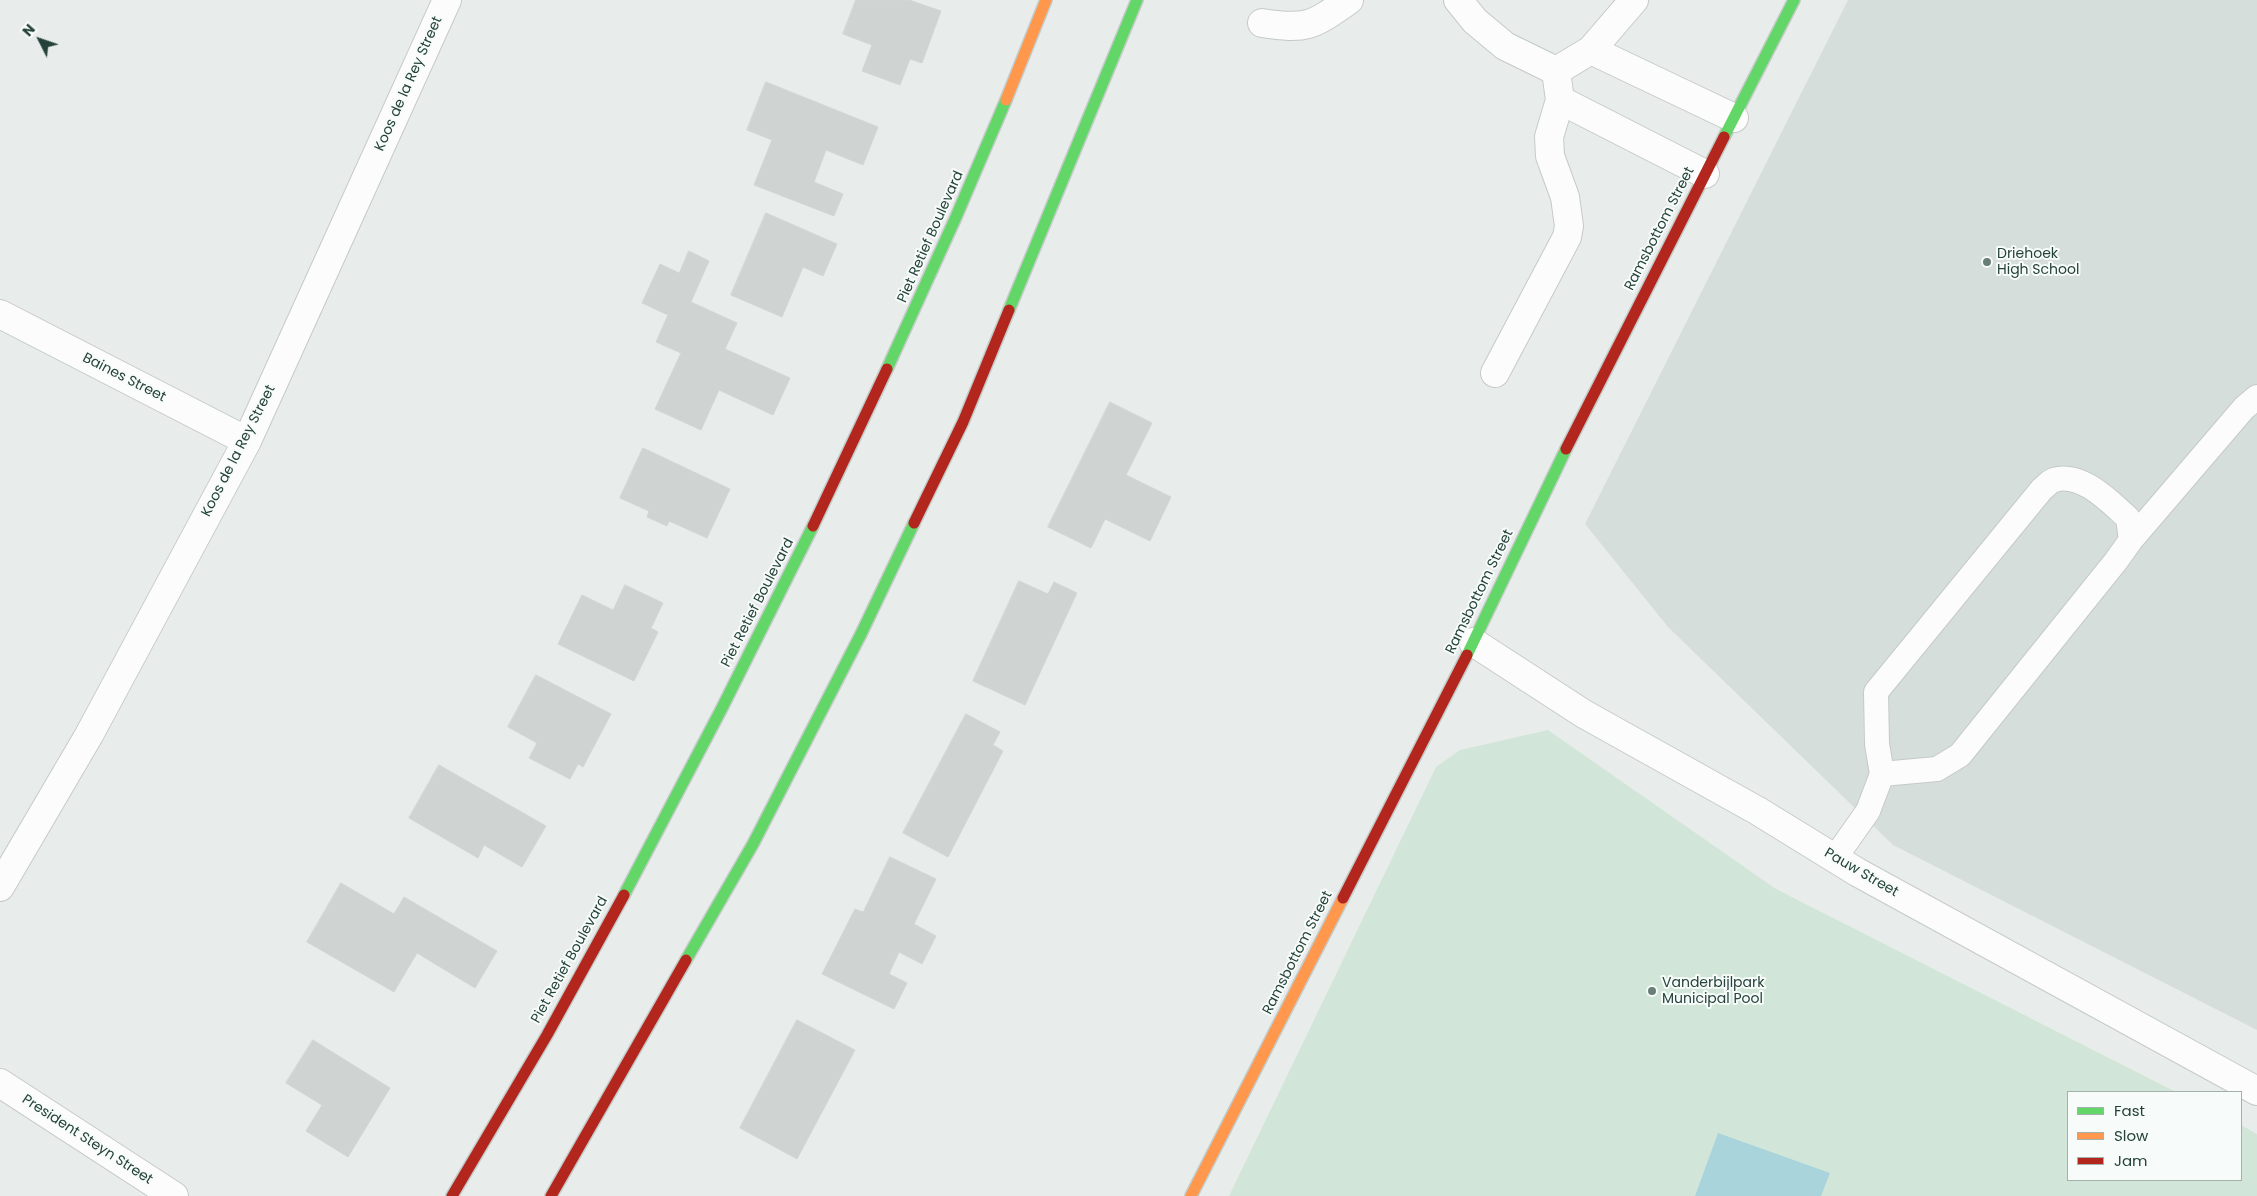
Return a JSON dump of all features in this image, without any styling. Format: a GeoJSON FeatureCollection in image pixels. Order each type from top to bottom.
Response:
{"type":"FeatureCollection","features":[{"type":"Feature","properties":{"kind":"street","name":"Koos de la Rey Street"},"geometry":{"type":"LineString","coordinates":[[0,886],[88,735],[247,441],[447,0]]}},
{"type":"Feature","properties":{"kind":"street","name":"Piet Retief Boulevard"},"geometry":{"type":"LineString","coordinates":[[452,1196],[576,984],[693,767],[792,569],[919,303],[1009,97],[1046,0]]}},
{"type":"Feature","properties":{"kind":"street"},"geometry":{"type":"LineString","coordinates":[[551,1196],[753,844],[861,634],[962,422],[1137,0]]}},
{"type":"Feature","properties":{"kind":"street"},"geometry":{"type":"LineString","coordinates":[[1262,23],[1304,27],[1319,21],[1349,0]]}},
{"type":"Feature","properties":{"kind":"street"},"geometry":{"type":"LineString","coordinates":[[1458,0],[1475,21],[1505,46],[1556,71]]}},
{"type":"Feature","properties":{"kind":"street"},"geometry":{"type":"LineString","coordinates":[[1556,71],[1591,50],[1634,0]]}},
{"type":"Feature","properties":{"kind":"street","name":"Ramsbottom Street"},"geometry":{"type":"LineString","coordinates":[[1191,1196],[1473,642],[1586,408],[1794,0]]}},
{"type":"Feature","properties":{"kind":"street"},"geometry":{"type":"LineString","coordinates":[[1591,50],[1734,118]]}},
{"type":"Feature","properties":{"kind":"street"},"geometry":{"type":"LineString","coordinates":[[1496,373],[1567,237],[1569,226],[1565,197],[1550,156],[1549,137],[1560,100],[1556,71]]}},
{"type":"Feature","properties":{"kind":"street"},"geometry":{"type":"LineString","coordinates":[[1560,100],[1705,174]]}},
{"type":"Feature","properties":{"kind":"street","name":"Baines Street"},"geometry":{"type":"LineString","coordinates":[[0,314],[247,441]]}},
{"type":"Feature","properties":{"kind":"street","name":"Pauw Street"},"geometry":{"type":"LineString","coordinates":[[1473,642],[1584,714],[1758,811],[1835,858],[2257,1091]]}},
{"type":"Feature","properties":{"kind":"street","name":"President Steyn Street"},"geometry":{"type":"LineString","coordinates":[[0,1083],[174,1196]]}},
{"type":"Feature","properties":{"kind":"lane"},"geometry":{"type":"LineString","coordinates":[[1882,774],[1937,769],[1960,755],[2131,540],[2244,408],[2257,397]]}},
{"type":"Feature","properties":{"kind":"lane"},"geometry":{"type":"LineString","coordinates":[[1835,858],[1868,811],[1882,774],[1877,744],[1876,692],[2042,489],[2053,480],[2067,478],[2096,489],[2128,518],[2131,540]]}},
{"type":"Feature","properties":{"kind":"shaded area","name":"Driehoek High School"},"geometry":{"type":"Polygon","coordinates":[[[1848,0],[2257,0],[2257,1030],[1893,845],[1668,627],[1585,524],[1848,0]]]}},
{"type":"Feature","properties":{"kind":"green space","name":"Vanderbijlpark Municipal Pool"},"geometry":{"type":"Polygon","coordinates":[[[1548,730],[1776,889],[2174,1091],[2067,1091],[2067,1181],[2242,1181],[2242,1126],[2257,1134],[2257,1196],[1229,1196],[1436,767],[1460,750],[1548,730]]]}},
{"type":"Feature","properties":{"kind":"water"},"geometry":{"type":"Polygon","coordinates":[[[1718,1133],[1830,1173],[1821,1196],[1695,1196],[1718,1133]]]}},
{"type":"Feature","properties":{"kind":"building"},"geometry":{"type":"Polygon","coordinates":[[[856,0],[909,0],[941,11],[922,63],[910,59],[900,85],[862,71],[872,45],[843,34],[856,0]]]}},
{"type":"Feature","properties":{"kind":"building"},"geometry":{"type":"Polygon","coordinates":[[[766,82],[878,127],[863,165],[826,150],[814,182],[843,194],[834,216],[754,185],[772,140],[747,130],[766,82]]]}},
{"type":"Feature","properties":{"kind":"building"},"geometry":{"type":"Polygon","coordinates":[[[766,213],[837,244],[823,276],[803,267],[782,317],[731,295],[766,213]]]}},
{"type":"Feature","properties":{"kind":"building"},"geometry":{"type":"Polygon","coordinates":[[[689,251],[709,261],[691,302],[737,323],[725,349],[790,378],[773,415],[719,390],[701,430],[655,409],[681,353],[656,342],[668,315],[642,303],[660,264],[679,273],[689,251]]]}},
{"type":"Feature","properties":{"kind":"building"},"geometry":{"type":"Polygon","coordinates":[[[1110,402],[1152,423],[1126,475],[1171,497],[1150,541],[1105,519],[1091,548],[1048,527],[1110,402]]]}},
{"type":"Feature","properties":{"kind":"building"},"geometry":{"type":"Polygon","coordinates":[[[643,448],[730,489],[707,538],[669,521],[667,526],[647,517],[649,511],[620,498],[643,448]]]}},
{"type":"Feature","properties":{"kind":"building"},"geometry":{"type":"Polygon","coordinates":[[[1019,581],[1048,594],[1054,582],[1077,593],[1025,705],[973,681],[1019,581]]]}},
{"type":"Feature","properties":{"kind":"building"},"geometry":{"type":"Polygon","coordinates":[[[625,585],[663,603],[651,628],[658,632],[634,681],[558,644],[582,595],[613,610],[625,585]]]}},
{"type":"Feature","properties":{"kind":"building"},"geometry":{"type":"Polygon","coordinates":[[[536,675],[611,714],[583,767],[578,764],[570,779],[529,758],[537,743],[508,727],[536,675]]]}},
{"type":"Feature","properties":{"kind":"building"},"geometry":{"type":"Polygon","coordinates":[[[966,714],[1000,732],[993,745],[1003,751],[948,857],[903,833],[966,714]]]}},
{"type":"Feature","properties":{"kind":"building"},"geometry":{"type":"Polygon","coordinates":[[[439,765],[546,826],[522,867],[484,845],[478,858],[409,818],[439,765]]]}},
{"type":"Feature","properties":{"kind":"building"},"geometry":{"type":"Polygon","coordinates":[[[890,857],[936,879],[914,924],[936,936],[922,964],[899,952],[889,974],[907,983],[894,1009],[822,974],[855,909],[863,912],[890,857]]]}},
{"type":"Feature","properties":{"kind":"building"},"geometry":{"type":"Polygon","coordinates":[[[341,883],[394,914],[404,897],[497,951],[475,988],[417,953],[394,992],[307,942],[341,883]]]}},
{"type":"Feature","properties":{"kind":"building"},"geometry":{"type":"Polygon","coordinates":[[[797,1020],[855,1050],[797,1159],[740,1128],[797,1020]]]}},
{"type":"Feature","properties":{"kind":"building"},"geometry":{"type":"Polygon","coordinates":[[[313,1040],[390,1088],[348,1157],[306,1131],[322,1105],[286,1083],[313,1040]]]}},
{"type":"Feature","properties":{"kind":"traffic: fast"},"geometry":{"type":"LineString","coordinates":[[1009,310],[1137,0]]}},
{"type":"Feature","properties":{"kind":"traffic: fast"},"geometry":{"type":"LineString","coordinates":[[1724,137],[1794,0]]}},
{"type":"Feature","properties":{"kind":"traffic: fast"},"geometry":{"type":"LineString","coordinates":[[887,369],[956,217],[1006,100]]}},
{"type":"Feature","properties":{"kind":"traffic: fast"},"geometry":{"type":"LineString","coordinates":[[1467,655],[1566,449]]}},
{"type":"Feature","properties":{"kind":"traffic: fast"},"geometry":{"type":"LineString","coordinates":[[686,960],[753,844],[861,634],[914,523]]}},
{"type":"Feature","properties":{"kind":"traffic: fast"},"geometry":{"type":"LineString","coordinates":[[624,895],[722,708],[813,526]]}},
{"type":"Feature","properties":{"kind":"traffic: slow"},"geometry":{"type":"LineString","coordinates":[[1006,100],[1046,0]]}},
{"type":"Feature","properties":{"kind":"traffic: slow"},"geometry":{"type":"LineString","coordinates":[[1191,1196],[1343,898]]}},
{"type":"Feature","properties":{"kind":"traffic: jam"},"geometry":{"type":"LineString","coordinates":[[1566,449],[1724,137]]}},
{"type":"Feature","properties":{"kind":"traffic: jam"},"geometry":{"type":"LineString","coordinates":[[914,523],[963,422],[1009,310]]}},
{"type":"Feature","properties":{"kind":"traffic: jam"},"geometry":{"type":"LineString","coordinates":[[813,526],[887,369]]}},
{"type":"Feature","properties":{"kind":"traffic: jam"},"geometry":{"type":"LineString","coordinates":[[1343,898],[1467,655]]}},
{"type":"Feature","properties":{"kind":"traffic: jam"},"geometry":{"type":"LineString","coordinates":[[452,1196],[547,1035],[624,895]]}},
{"type":"Feature","properties":{"kind":"traffic: jam"},"geometry":{"type":"LineString","coordinates":[[551,1196],[686,960]]}},
{"type":"Feature","properties":{"kind":"place","name":"Driehoek High School"},"geometry":{"type":"Point","coordinates":[1987,262]}},
{"type":"Feature","properties":{"kind":"place","name":"Vanderbijlpark Municipal Pool"},"geometry":{"type":"Point","coordinates":[1652,991]}}]}
